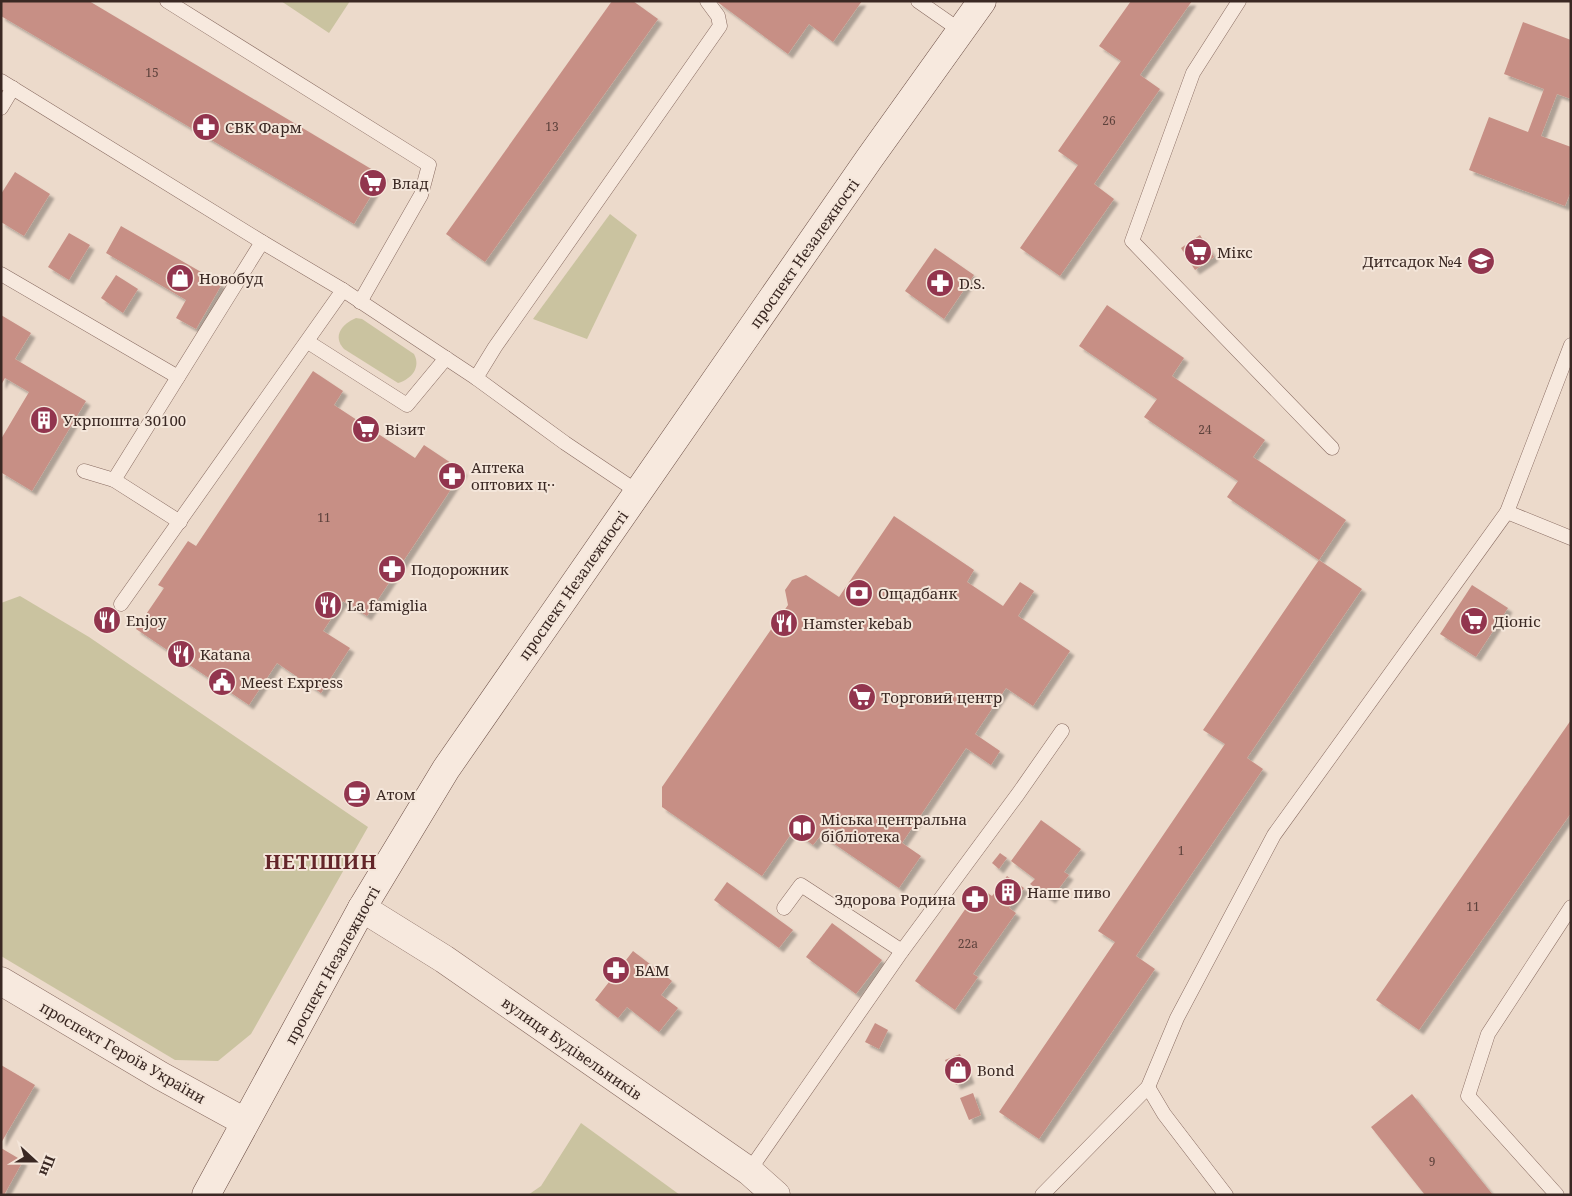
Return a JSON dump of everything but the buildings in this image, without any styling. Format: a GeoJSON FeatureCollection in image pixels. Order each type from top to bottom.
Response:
{"type":"FeatureCollection","features":[{"type":"Feature","properties":{"kind":"main road","name":"проспект Незалежності"},"geometry":{"type":"LineString","coordinates":[[206,1195],[362,908],[446,769],[869,159],[982,1]]}},
{"type":"Feature","properties":{"kind":"main road","name":"вулиця Будівельників"},"geometry":{"type":"LineString","coordinates":[[362,908],[444,959],[749,1171],[776,1195]]}},
{"type":"Feature","properties":{"kind":"main road","name":"проспект Героїв України"},"geometry":{"type":"LineString","coordinates":[[1,980],[161,1076],[246,1122]]}},
{"type":"Feature","properties":{"kind":"lane"},"geometry":{"type":"LineString","coordinates":[[167,1],[429,165],[421,195],[360,302]]}},
{"type":"Feature","properties":{"kind":"lane"},"geometry":{"type":"LineString","coordinates":[[476,378],[495,346],[720,26],[718,16],[707,1]]}},
{"type":"Feature","properties":{"kind":"lane"},"geometry":{"type":"LineString","coordinates":[[918,1],[961,31]]}},
{"type":"Feature","properties":{"kind":"lane"},"geometry":{"type":"LineString","coordinates":[[1240,1],[1193,73],[1132,241],[1332,448]]}},
{"type":"Feature","properties":{"kind":"lane"},"geometry":{"type":"LineString","coordinates":[[1,108],[7,85],[343,290],[476,378],[565,443],[638,492]]}},
{"type":"Feature","properties":{"kind":"lane"},"geometry":{"type":"LineString","coordinates":[[114,480],[262,242]]}},
{"type":"Feature","properties":{"kind":"lane"},"geometry":{"type":"LineString","coordinates":[[1,274],[178,377]]}},
{"type":"Feature","properties":{"kind":"lane"},"geometry":{"type":"LineString","coordinates":[[121,604],[343,290]]}},
{"type":"Feature","properties":{"kind":"lane"},"geometry":{"type":"LineString","coordinates":[[308,342],[407,405],[446,358]]}},
{"type":"Feature","properties":{"kind":"lane"},"geometry":{"type":"LineString","coordinates":[[1042,1195],[1148,1087],[1177,1018],[1274,835],[1507,512],[1571,344]]}},
{"type":"Feature","properties":{"kind":"lane"},"geometry":{"type":"LineString","coordinates":[[84,471],[114,480],[180,522]]}},
{"type":"Feature","properties":{"kind":"lane"},"geometry":{"type":"LineString","coordinates":[[1507,512],[1571,538]]}},
{"type":"Feature","properties":{"kind":"lane"},"geometry":{"type":"LineString","coordinates":[[749,1171],[902,951],[1062,731]]}},
{"type":"Feature","properties":{"kind":"lane"},"geometry":{"type":"LineString","coordinates":[[784,908],[801,885],[902,951]]}},
{"type":"Feature","properties":{"kind":"lane"},"geometry":{"type":"LineString","coordinates":[[1556,1195],[1468,1096],[1488,1034],[1571,907]]}},
{"type":"Feature","properties":{"kind":"lane"},"geometry":{"type":"LineString","coordinates":[[1148,1087],[1164,1114],[1226,1195]]}},
{"type":"Feature","properties":{"kind":"shaded area"},"geometry":{"type":"Polygon","coordinates":[[[281,1],[350,1],[329,33],[281,1]]]}},
{"type":"Feature","properties":{"kind":"shaded area"},"geometry":{"type":"Polygon","coordinates":[[[610,214],[637,235],[587,339],[533,319],[610,214]]]}},
{"type":"Feature","properties":{"kind":"shaded area"},"geometry":{"type":"Polygon","coordinates":[[[356,318],[362,319],[414,354],[416,368],[407,379],[398,383],[344,349],[339,340],[340,331],[356,318]]]}},
{"type":"Feature","properties":{"kind":"shaded area"},"geometry":{"type":"Polygon","coordinates":[[[20,596],[89,637],[368,827],[251,1034],[218,1061],[175,1060],[1,956],[1,603],[20,596]]]}},
{"type":"Feature","properties":{"kind":"shaded area"},"geometry":{"type":"Polygon","coordinates":[[[581,1123],[680,1195],[528,1195],[541,1186],[581,1123]]]}},
{"type":"Feature","properties":{"kind":"place","name":"СВК Фарм"},"geometry":{"type":"Point","coordinates":[206,127]}},
{"type":"Feature","properties":{"kind":"place","name":"Влад"},"geometry":{"type":"Point","coordinates":[373,183]}},
{"type":"Feature","properties":{"kind":"place","name":"Мікс"},"geometry":{"type":"Point","coordinates":[1198,252]}},
{"type":"Feature","properties":{"kind":"place","name":"Дитсадок №4"},"geometry":{"type":"Point","coordinates":[1481,261]}},
{"type":"Feature","properties":{"kind":"place","name":"Новобуд"},"geometry":{"type":"Point","coordinates":[180,278]}},
{"type":"Feature","properties":{"kind":"place","name":"D.S."},"geometry":{"type":"Point","coordinates":[940,283]}},
{"type":"Feature","properties":{"kind":"place","name":"Укрпошта 30100"},"geometry":{"type":"Point","coordinates":[44,420]}},
{"type":"Feature","properties":{"kind":"place","name":"Візит"},"geometry":{"type":"Point","coordinates":[366,429]}},
{"type":"Feature","properties":{"kind":"place","name":"Аптека оптових ц‥"},"geometry":{"type":"Point","coordinates":[452,476]}},
{"type":"Feature","properties":{"kind":"place","name":"Подорожник"},"geometry":{"type":"Point","coordinates":[392,569]}},
{"type":"Feature","properties":{"kind":"place","name":"Ощадбанк"},"geometry":{"type":"Point","coordinates":[859,593]}},
{"type":"Feature","properties":{"kind":"place","name":"La famiglia"},"geometry":{"type":"Point","coordinates":[328,605]}},
{"type":"Feature","properties":{"kind":"place","name":"Enjoy"},"geometry":{"type":"Point","coordinates":[107,620]}},
{"type":"Feature","properties":{"kind":"place","name":"Діоніс"},"geometry":{"type":"Point","coordinates":[1474,621]}},
{"type":"Feature","properties":{"kind":"place","name":"Hamster kebab"},"geometry":{"type":"Point","coordinates":[784,623]}},
{"type":"Feature","properties":{"kind":"place","name":"Katana"},"geometry":{"type":"Point","coordinates":[181,654]}},
{"type":"Feature","properties":{"kind":"place","name":"Meest Express"},"geometry":{"type":"Point","coordinates":[222,682]}},
{"type":"Feature","properties":{"kind":"place","name":"Торговий центр"},"geometry":{"type":"Point","coordinates":[862,697]}},
{"type":"Feature","properties":{"kind":"place","name":"Атом"},"geometry":{"type":"Point","coordinates":[357,794]}},
{"type":"Feature","properties":{"kind":"place","name":"Міська центральна бібліотека"},"geometry":{"type":"Point","coordinates":[802,828]}},
{"type":"Feature","properties":{"kind":"place","name":"Наше пиво"},"geometry":{"type":"Point","coordinates":[1008,892]}},
{"type":"Feature","properties":{"kind":"place","name":"Здорова Родина"},"geometry":{"type":"Point","coordinates":[975,899]}},
{"type":"Feature","properties":{"kind":"place","name":"БАМ"},"geometry":{"type":"Point","coordinates":[616,970]}},
{"type":"Feature","properties":{"kind":"place","name":"Bond"},"geometry":{"type":"Point","coordinates":[958,1070]}},
{"type":"Feature","properties":{"kind":"district","name":"НЕТІШИН"},"geometry":{"type":"Point","coordinates":[321,861]}}]}
